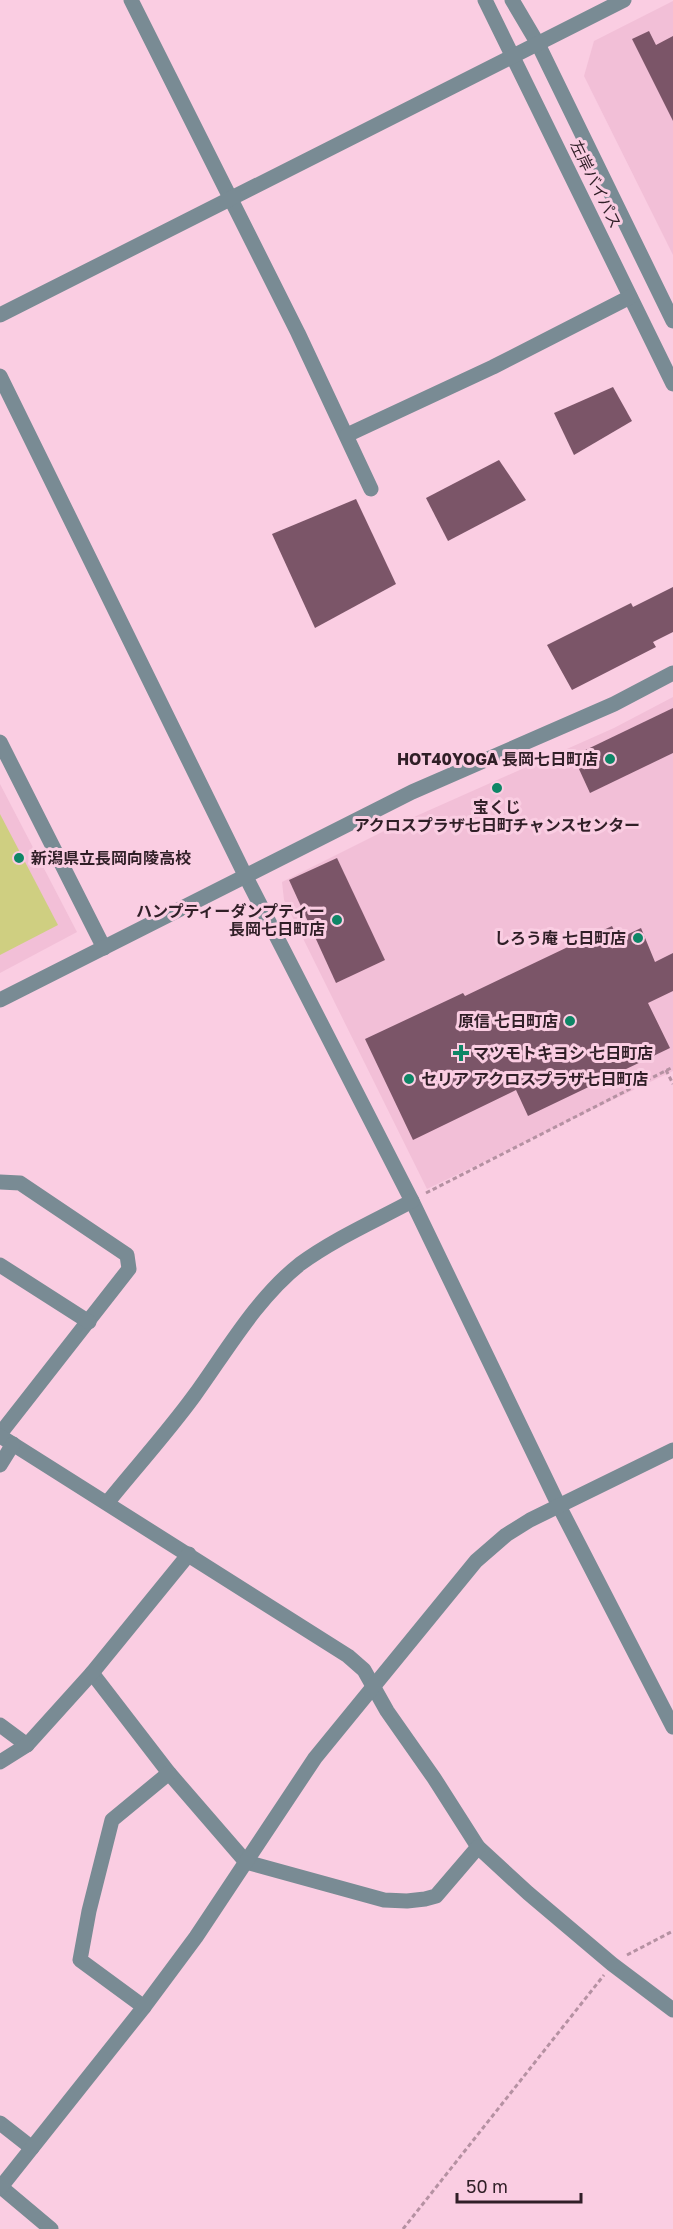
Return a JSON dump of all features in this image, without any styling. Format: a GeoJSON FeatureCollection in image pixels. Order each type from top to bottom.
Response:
{"type":"FeatureCollection","features":[{"type":"Feature","properties":{"kind":"street"},"geometry":{"type":"LineString","coordinates":[[131,0],[231,199],[371,489]]}},
{"type":"Feature","properties":{"kind":"street","name":"左岸バイパス"},"geometry":{"type":"LineString","coordinates":[[485,0],[673,384]]}},
{"type":"Feature","properties":{"kind":"street","name":"左岸バイパス"},"geometry":{"type":"LineString","coordinates":[[512,0],[538,44],[554,81],[673,321]]}},
{"type":"Feature","properties":{"kind":"street"},"geometry":{"type":"LineString","coordinates":[[0,315],[624,0]]}},
{"type":"Feature","properties":{"kind":"street"},"geometry":{"type":"LineString","coordinates":[[346,435],[493,367],[630,297]]}},
{"type":"Feature","properties":{"kind":"street"},"geometry":{"type":"LineString","coordinates":[[0,376],[246,877],[412,1201],[559,1506],[673,1727]]}},
{"type":"Feature","properties":{"kind":"street"},"geometry":{"type":"LineString","coordinates":[[0,1000],[412,792],[614,704],[673,673]]}},
{"type":"Feature","properties":{"kind":"street"},"geometry":{"type":"LineString","coordinates":[[0,742],[104,948]]}},
{"type":"Feature","properties":{"kind":"street"},"geometry":{"type":"LineString","coordinates":[[0,1182],[20,1183],[127,1256],[129,1269],[4,1438],[0,1465]]}},
{"type":"Feature","properties":{"kind":"street"},"geometry":{"type":"LineString","coordinates":[[106,1503],[192,1399],[257,1308],[276,1287],[300,1265],[324,1248],[412,1201]]}},
{"type":"Feature","properties":{"kind":"street"},"geometry":{"type":"LineString","coordinates":[[0,1266],[89,1322]]}},
{"type":"Feature","properties":{"kind":"street"},"geometry":{"type":"LineString","coordinates":[[4,1438],[348,1656],[364,1670],[387,1711],[434,1778],[478,1847],[612,1964],[673,2010]]}},
{"type":"Feature","properties":{"kind":"street"},"geometry":{"type":"LineString","coordinates":[[51,2229],[0,2188],[144,2007],[196,1937],[315,1758],[373,1684],[489,1548],[514,1530],[559,1506],[673,1450]]}},
{"type":"Feature","properties":{"kind":"street"},"geometry":{"type":"LineString","coordinates":[[0,1762],[27,1745],[92,1673],[189,1554]]}},
{"type":"Feature","properties":{"kind":"street"},"geometry":{"type":"LineString","coordinates":[[92,1673],[169,1773],[246,1862],[384,1900],[407,1901],[436,1896],[478,1847]]}},
{"type":"Feature","properties":{"kind":"street"},"geometry":{"type":"LineString","coordinates":[[0,1725],[27,1745]]}},
{"type":"Feature","properties":{"kind":"street"},"geometry":{"type":"LineString","coordinates":[[144,2007],[80,1960],[89,1911],[112,1820],[169,1773]]}},
{"type":"Feature","properties":{"kind":"street"},"geometry":{"type":"LineString","coordinates":[[0,2123],[32,2148]]}},
{"type":"Feature","properties":{"kind":"path"},"geometry":{"type":"LineString","coordinates":[[412,1201],[673,1067]]}},
{"type":"Feature","properties":{"kind":"path"},"geometry":{"type":"LineString","coordinates":[[666,1070],[673,1084]]}},
{"type":"Feature","properties":{"kind":"path"},"geometry":{"type":"LineString","coordinates":[[403,2229],[612,1964],[673,1931]]}},
{"type":"Feature","properties":{"kind":"shaded area"},"geometry":{"type":"Polygon","coordinates":[[[673,1],[673,255],[584,76],[594,41],[673,1]]]}},
{"type":"Feature","properties":{"kind":"shaded area"},"geometry":{"type":"Polygon","coordinates":[[[673,697],[673,1071],[427,1189],[284,900],[282,882],[396,825],[614,728],[673,697]]]}},
{"type":"Feature","properties":{"kind":"shaded area","name":"新潟県立長岡向陵高校"},"geometry":{"type":"Polygon","coordinates":[[[0,784],[77,932],[0,973],[0,784]]]}},
{"type":"Feature","properties":{"kind":"shaded area"},"geometry":{"type":"Polygon","coordinates":[[[0,814],[58,925],[0,955],[0,814]]]}},
{"type":"Feature","properties":{"kind":"building"},"geometry":{"type":"Polygon","coordinates":[[[649,31],[656,45],[673,36],[673,121],[632,39],[649,31]]]}},
{"type":"Feature","properties":{"kind":"building"},"geometry":{"type":"Polygon","coordinates":[[[613,387],[632,421],[574,455],[554,413],[613,387]]]}},
{"type":"Feature","properties":{"kind":"building"},"geometry":{"type":"Polygon","coordinates":[[[499,460],[526,500],[448,541],[426,498],[499,460]]]}},
{"type":"Feature","properties":{"kind":"building"},"geometry":{"type":"Polygon","coordinates":[[[356,499],[396,584],[315,628],[272,534],[356,499]]]}},
{"type":"Feature","properties":{"kind":"building"},"geometry":{"type":"Polygon","coordinates":[[[673,587],[673,632],[653,642],[656,647],[572,690],[547,645],[631,603],[633,607],[673,587]]]}},
{"type":"Feature","properties":{"kind":"building"},"geometry":{"type":"Polygon","coordinates":[[[673,708],[673,753],[590,793],[573,756],[673,708]]]}},
{"type":"Feature","properties":{"kind":"building","name":"ハンプティーダンプティー 長岡七日町店"},"geometry":{"type":"Polygon","coordinates":[[[337,858],[385,960],[336,983],[289,880],[337,858]]]}},
{"type":"Feature","properties":{"kind":"building"},"geometry":{"type":"Polygon","coordinates":[[[612,926],[618,939],[641,928],[655,962],[673,953],[673,991],[648,1003],[670,1048],[528,1116],[516,1090],[413,1140],[365,1039],[463,993],[465,996],[612,926]]]}},
{"type":"Feature","properties":{"kind":"place","name":"HOT40YOGA 長岡七日町店"},"geometry":{"type":"Point","coordinates":[610,759]}},
{"type":"Feature","properties":{"kind":"place","name":"宝くじ アクロスプラザ七日町チャンスセンター"},"geometry":{"type":"Point","coordinates":[497,788]}},
{"type":"Feature","properties":{"kind":"place","name":"新潟県立長岡向陵高校"},"geometry":{"type":"Point","coordinates":[19,858]}},
{"type":"Feature","properties":{"kind":"place","name":"ハンプティーダンプティー 長岡七日町店"},"geometry":{"type":"Point","coordinates":[337,920]}},
{"type":"Feature","properties":{"kind":"place","name":"しろう庵 七日町店"},"geometry":{"type":"Point","coordinates":[638,938]}},
{"type":"Feature","properties":{"kind":"place","name":"原信 七日町店"},"geometry":{"type":"Point","coordinates":[570,1021]}},
{"type":"Feature","properties":{"kind":"place","name":"マツモトキヨシ 七日町店"},"geometry":{"type":"Point","coordinates":[461,1053]}},
{"type":"Feature","properties":{"kind":"place","name":"セリア アクロスプラザ七日町店"},"geometry":{"type":"Point","coordinates":[409,1079]}}]}
